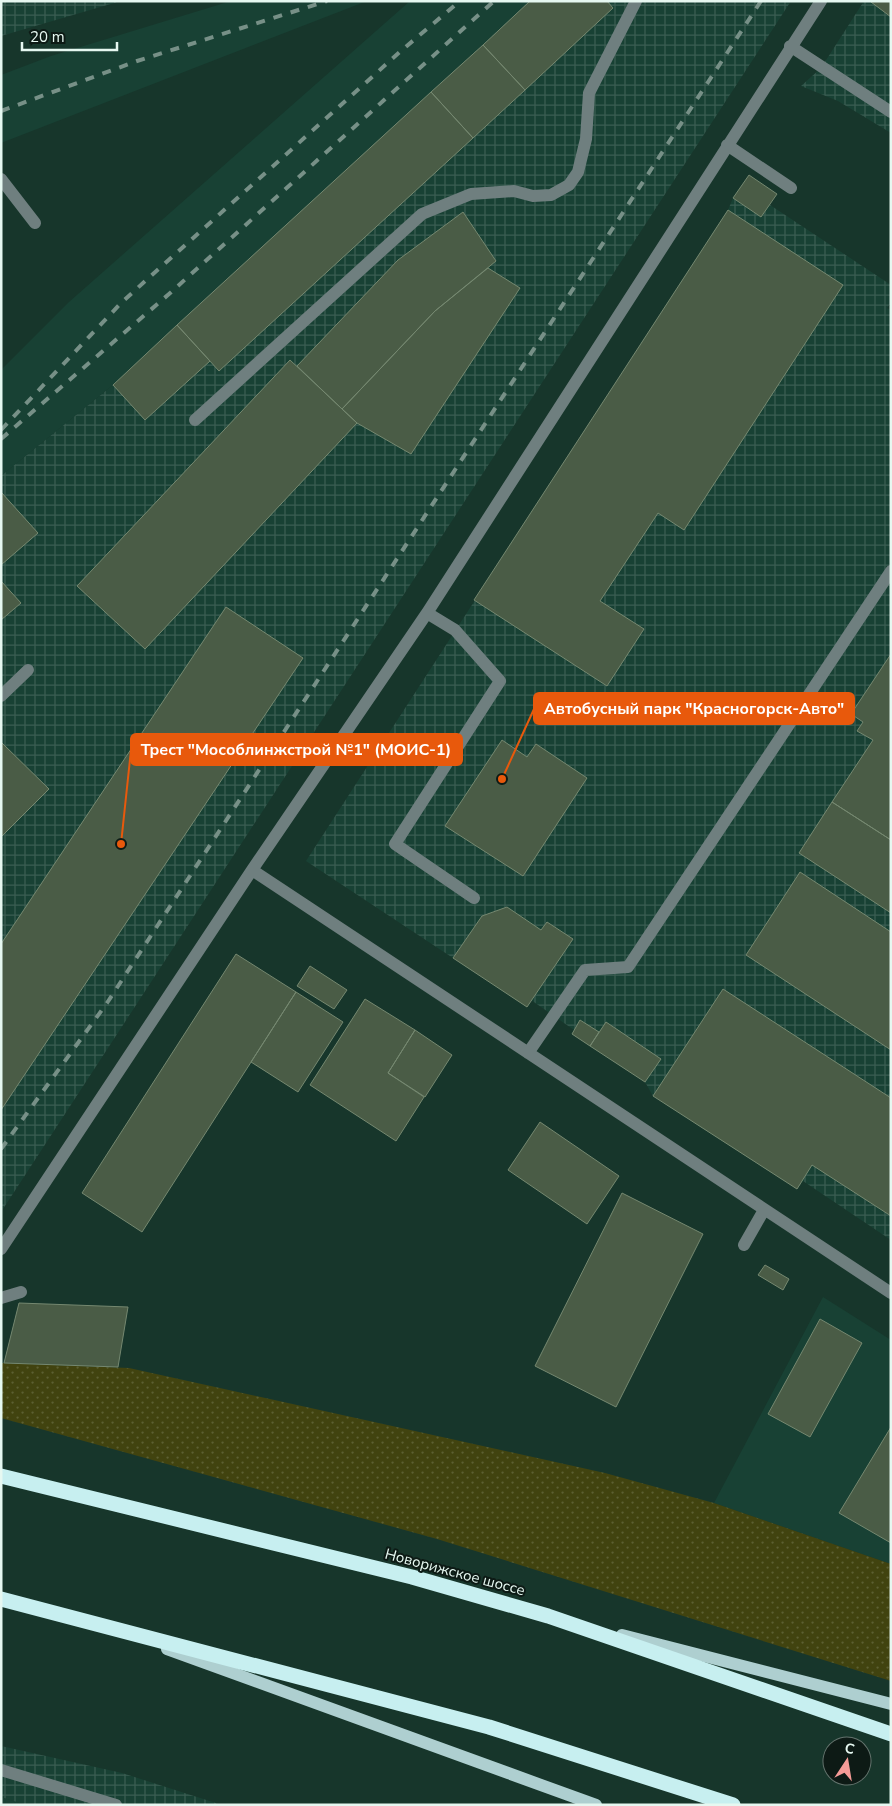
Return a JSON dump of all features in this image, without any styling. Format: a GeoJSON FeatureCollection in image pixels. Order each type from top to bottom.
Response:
{"type":"FeatureCollection","features":[{"type":"Feature","properties":{"kind":"highway","name":"Новорижское шоссе"},"geometry":{"type":"LineString","coordinates":[[1,1476],[412,1577],[548,1616],[891,1734]]}},
{"type":"Feature","properties":{"kind":"highway"},"geometry":{"type":"LineString","coordinates":[[1,1599],[489,1727],[733,1805]]}},
{"type":"Feature","properties":{"kind":"main road"},"geometry":{"type":"LineString","coordinates":[[548,1616],[891,1704]]}},
{"type":"Feature","properties":{"kind":"main road"},"geometry":{"type":"LineString","coordinates":[[92,1622],[596,1805]]}},
{"type":"Feature","properties":{"kind":"street"},"geometry":{"type":"LineString","coordinates":[[195,420],[422,214],[471,194],[514,191],[533,196],[551,194],[568,185],[578,172],[586,139],[589,93],[636,1]]}},
{"type":"Feature","properties":{"kind":"street"},"geometry":{"type":"LineString","coordinates":[[1,1249],[252,870],[427,613],[790,46],[821,1]]}},
{"type":"Feature","properties":{"kind":"street"},"geometry":{"type":"LineString","coordinates":[[790,46],[891,112]]}},
{"type":"Feature","properties":{"kind":"street"},"geometry":{"type":"LineString","coordinates":[[727,145],[791,188]]}},
{"type":"Feature","properties":{"kind":"street"},"geometry":{"type":"LineString","coordinates":[[1,179],[35,223]]}},
{"type":"Feature","properties":{"kind":"street"},"geometry":{"type":"LineString","coordinates":[[528,1053],[584,970],[628,967],[891,572]]}},
{"type":"Feature","properties":{"kind":"street"},"geometry":{"type":"LineString","coordinates":[[427,613],[455,630],[500,681],[395,844],[474,898]]}},
{"type":"Feature","properties":{"kind":"street"},"geometry":{"type":"LineString","coordinates":[[1,696],[28,670]]}},
{"type":"Feature","properties":{"kind":"street"},"geometry":{"type":"LineString","coordinates":[[252,870],[891,1293]]}},
{"type":"Feature","properties":{"kind":"street"},"geometry":{"type":"LineString","coordinates":[[744,1246],[764,1210]]}},
{"type":"Feature","properties":{"kind":"street"},"geometry":{"type":"LineString","coordinates":[[1,1298],[21,1292]]}},
{"type":"Feature","properties":{"kind":"street"},"geometry":{"type":"LineString","coordinates":[[1,1770],[116,1805]]}},
{"type":"Feature","properties":{"kind":"shaded area"},"geometry":{"type":"Polygon","coordinates":[[[1,1],[121,1],[1,36],[1,1]]]}},
{"type":"Feature","properties":{"kind":"shaded area"},"geometry":{"type":"Polygon","coordinates":[[[231,1],[367,1],[1,143],[1,75],[51,56],[231,1]]]}},
{"type":"Feature","properties":{"kind":"shaded area"},"geometry":{"type":"Polygon","coordinates":[[[410,1],[530,1],[113,385],[1,476],[1,370],[69,302],[410,1]]]}},
{"type":"Feature","properties":{"kind":"shaded area"},"geometry":{"type":"Polygon","coordinates":[[[530,1],[791,1],[1,1212],[1,476],[113,385],[530,1]]]}},
{"type":"Feature","properties":{"kind":"shaded area"},"geometry":{"type":"Polygon","coordinates":[[[864,1],[891,1],[891,133],[838,101],[801,86],[821,68],[864,1]]]}},
{"type":"Feature","properties":{"kind":"shaded area"},"geometry":{"type":"Polygon","coordinates":[[[733,198],[761,217],[770,205],[891,285],[891,303],[887,308],[891,310],[891,1240],[803,1181],[797,1189],[653,1096],[645,1082],[572,1034],[574,1030],[531,1000],[573,939],[547,922],[541,930],[507,907],[482,916],[453,958],[306,861],[728,210],[733,198]]]}},
{"type":"Feature","properties":{"kind":"shaded area"},"geometry":{"type":"Polygon","coordinates":[[[823,1297],[891,1340],[891,1564],[714,1503],[823,1297]]]}},
{"type":"Feature","properties":{"kind":"shaded area"},"geometry":{"type":"Polygon","coordinates":[[[1,1363],[129,1368],[605,1473],[714,1503],[891,1564],[891,1681],[437,1539],[1,1418],[1,1363]]]}},
{"type":"Feature","properties":{"kind":"shaded area"},"geometry":{"type":"Polygon","coordinates":[[[1,1746],[122,1773],[222,1805],[26,1805],[1,1797],[1,1746]]]}},
{"type":"Feature","properties":{"kind":"shaded area"},"geometry":{"type":"Polygon","coordinates":[[[1,1797],[26,1805],[1,1805],[1,1797]]]}},
{"type":"Feature","properties":{"kind":"building"},"geometry":{"type":"Polygon","coordinates":[[[530,1],[607,1],[613,8],[525,90],[483,45],[530,1]]]}},
{"type":"Feature","properties":{"kind":"building"},"geometry":{"type":"Polygon","coordinates":[[[872,1],[891,1],[891,17],[871,2],[872,1]]]}},
{"type":"Feature","properties":{"kind":"building"},"geometry":{"type":"Polygon","coordinates":[[[483,45],[525,90],[473,138],[431,92],[483,45]]]}},
{"type":"Feature","properties":{"kind":"building"},"geometry":{"type":"Polygon","coordinates":[[[431,92],[473,138],[219,371],[177,325],[431,92]]]}},
{"type":"Feature","properties":{"kind":"building"},"geometry":{"type":"Polygon","coordinates":[[[749,175],[777,194],[761,217],[733,198],[749,175]]]}},
{"type":"Feature","properties":{"kind":"building"},"geometry":{"type":"Polygon","coordinates":[[[728,210],[843,285],[684,530],[658,513],[600,601],[644,629],[607,686],[474,600],[728,210]]]}},
{"type":"Feature","properties":{"kind":"building"},"geometry":{"type":"Polygon","coordinates":[[[463,212],[496,261],[435,311],[342,409],[297,366],[398,260],[463,212]]]}},
{"type":"Feature","properties":{"kind":"building"},"geometry":{"type":"Polygon","coordinates":[[[488,268],[520,288],[411,454],[357,423],[342,409],[435,311],[488,268]]]}},
{"type":"Feature","properties":{"kind":"building"},"geometry":{"type":"Polygon","coordinates":[[[177,325],[210,361],[145,420],[113,385],[177,325]]]}},
{"type":"Feature","properties":{"kind":"building"},"geometry":{"type":"Polygon","coordinates":[[[290,360],[357,423],[145,649],[77,586],[290,360]]]}},
{"type":"Feature","properties":{"kind":"building"},"geometry":{"type":"Polygon","coordinates":[[[1,492],[38,533],[1,565],[1,492]]]}},
{"type":"Feature","properties":{"kind":"building"},"geometry":{"type":"Polygon","coordinates":[[[1,581],[21,603],[1,620],[1,581]]]}},
{"type":"Feature","properties":{"kind":"building"},"geometry":{"type":"Polygon","coordinates":[[[226,607],[303,658],[1,1110],[1,944],[226,607]]]}},
{"type":"Feature","properties":{"kind":"building"},"geometry":{"type":"Polygon","coordinates":[[[891,654],[891,840],[832,802],[873,740],[857,731],[863,722],[851,714],[891,654]]]}},
{"type":"Feature","properties":{"kind":"building"},"geometry":{"type":"Polygon","coordinates":[[[502,740],[527,757],[536,744],[587,778],[523,876],[445,826],[502,740]]]}},
{"type":"Feature","properties":{"kind":"building"},"geometry":{"type":"Polygon","coordinates":[[[1,742],[49,789],[1,837],[1,742]]]}},
{"type":"Feature","properties":{"kind":"building"},"geometry":{"type":"Polygon","coordinates":[[[832,802],[891,840],[891,913],[799,853],[832,802]]]}},
{"type":"Feature","properties":{"kind":"building"},"geometry":{"type":"Polygon","coordinates":[[[800,872],[891,932],[891,1050],[746,955],[800,872]]]}},
{"type":"Feature","properties":{"kind":"building"},"geometry":{"type":"Polygon","coordinates":[[[507,907],[541,930],[547,922],[573,939],[527,1007],[453,958],[482,916],[507,907]]]}},
{"type":"Feature","properties":{"kind":"building"},"geometry":{"type":"Polygon","coordinates":[[[236,954],[296,992],[142,1232],[82,1193],[236,954]]]}},
{"type":"Feature","properties":{"kind":"building"},"geometry":{"type":"Polygon","coordinates":[[[310,966],[347,990],[334,1009],[297,986],[310,966]]]}},
{"type":"Feature","properties":{"kind":"building"},"geometry":{"type":"Polygon","coordinates":[[[723,989],[891,1098],[891,1216],[812,1165],[797,1189],[653,1096],[723,989]]]}},
{"type":"Feature","properties":{"kind":"building"},"geometry":{"type":"Polygon","coordinates":[[[296,992],[343,1022],[298,1092],[251,1062],[296,992]]]}},
{"type":"Feature","properties":{"kind":"building"},"geometry":{"type":"Polygon","coordinates":[[[365,999],[415,1030],[388,1073],[424,1097],[396,1141],[310,1085],[365,999]]]}},
{"type":"Feature","properties":{"kind":"building"},"geometry":{"type":"Polygon","coordinates":[[[580,1020],[599,1032],[590,1046],[572,1034],[580,1020]]]}},
{"type":"Feature","properties":{"kind":"building"},"geometry":{"type":"Polygon","coordinates":[[[606,1022],[661,1059],[645,1082],[590,1046],[606,1022]]]}},
{"type":"Feature","properties":{"kind":"building"},"geometry":{"type":"Polygon","coordinates":[[[415,1030],[452,1055],[425,1097],[388,1073],[415,1030]]]}},
{"type":"Feature","properties":{"kind":"building"},"geometry":{"type":"Polygon","coordinates":[[[540,1122],[619,1176],[587,1224],[508,1170],[540,1122]]]}},
{"type":"Feature","properties":{"kind":"building"},"geometry":{"type":"Polygon","coordinates":[[[622,1193],[703,1234],[616,1407],[535,1366],[622,1193]]]}},
{"type":"Feature","properties":{"kind":"building"},"geometry":{"type":"Polygon","coordinates":[[[765,1265],[789,1279],[783,1290],[758,1275],[765,1265]]]}},
{"type":"Feature","properties":{"kind":"building"},"geometry":{"type":"Polygon","coordinates":[[[19,1303],[128,1307],[118,1367],[4,1363],[19,1303]]]}},
{"type":"Feature","properties":{"kind":"building"},"geometry":{"type":"Polygon","coordinates":[[[820,1319],[862,1343],[810,1437],[768,1414],[820,1319]]]}},
{"type":"Feature","properties":{"kind":"building"},"geometry":{"type":"Polygon","coordinates":[[[891,1427],[891,1543],[839,1513],[891,1427]]]}},
{"type":"Feature","properties":{"kind":"railway"},"geometry":{"type":"LineString","coordinates":[[1,111],[137,61],[327,1]]}},
{"type":"Feature","properties":{"kind":"railway"},"geometry":{"type":"LineString","coordinates":[[1,430],[122,302],[402,50],[460,1]]}},
{"type":"Feature","properties":{"kind":"railway"},"geometry":{"type":"LineString","coordinates":[[1,439],[169,294],[494,1]]}},
{"type":"Feature","properties":{"kind":"railway"},"geometry":{"type":"LineString","coordinates":[[1,1149],[107,1003],[761,1]]}},
{"type":"Feature","properties":{"kind":"place","name":"Автобусный парк \"Красногорск-Авто\""},"geometry":{"type":"Point","coordinates":[502,779]}},
{"type":"Feature","properties":{"kind":"place","name":"Трест \"Мособлинжстрой №1\" (МОИС-1)"},"geometry":{"type":"Point","coordinates":[121,844]}}]}
